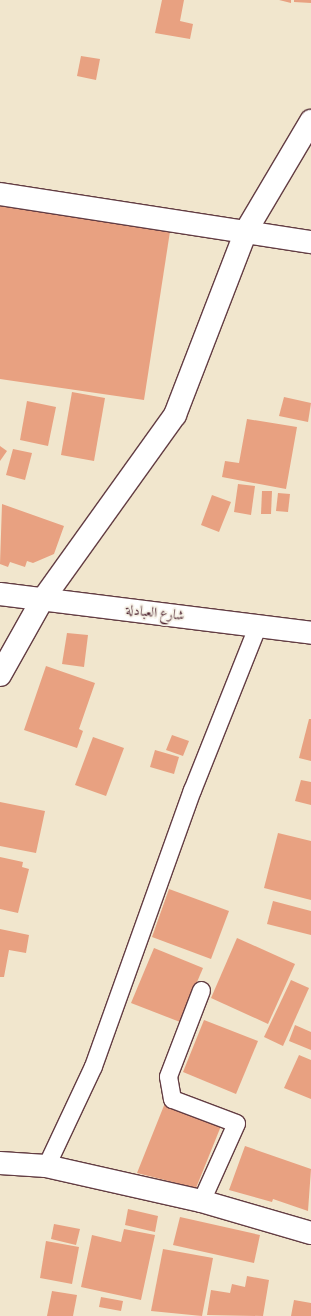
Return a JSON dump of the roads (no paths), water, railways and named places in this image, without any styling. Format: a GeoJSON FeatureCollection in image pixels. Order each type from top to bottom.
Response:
{"type":"FeatureCollection","features":[{"type":"Feature","properties":{"kind":"street"},"geometry":{"type":"LineString","coordinates":[[0,675],[41,602],[175,415],[246,231],[311,121]]}},
{"type":"Feature","properties":{"kind":"street"},"geometry":{"type":"LineString","coordinates":[[0,194],[311,242]]}},
{"type":"Feature","properties":{"kind":"street","name":"شارع العبادلة"},"geometry":{"type":"LineString","coordinates":[[0,594],[41,602],[258,624],[311,633]]}},
{"type":"Feature","properties":{"kind":"street"},"geometry":{"type":"LineString","coordinates":[[0,1163],[46,1166],[201,1201],[311,1233]]}},
{"type":"Feature","properties":{"kind":"lane"},"geometry":{"type":"LineString","coordinates":[[46,1166],[93,1066],[192,790],[258,624]]}},
{"type":"Feature","properties":{"kind":"lane"},"geometry":{"type":"LineString","coordinates":[[201,990],[168,1076],[172,1099],[236,1123],[201,1201]]}}]}
